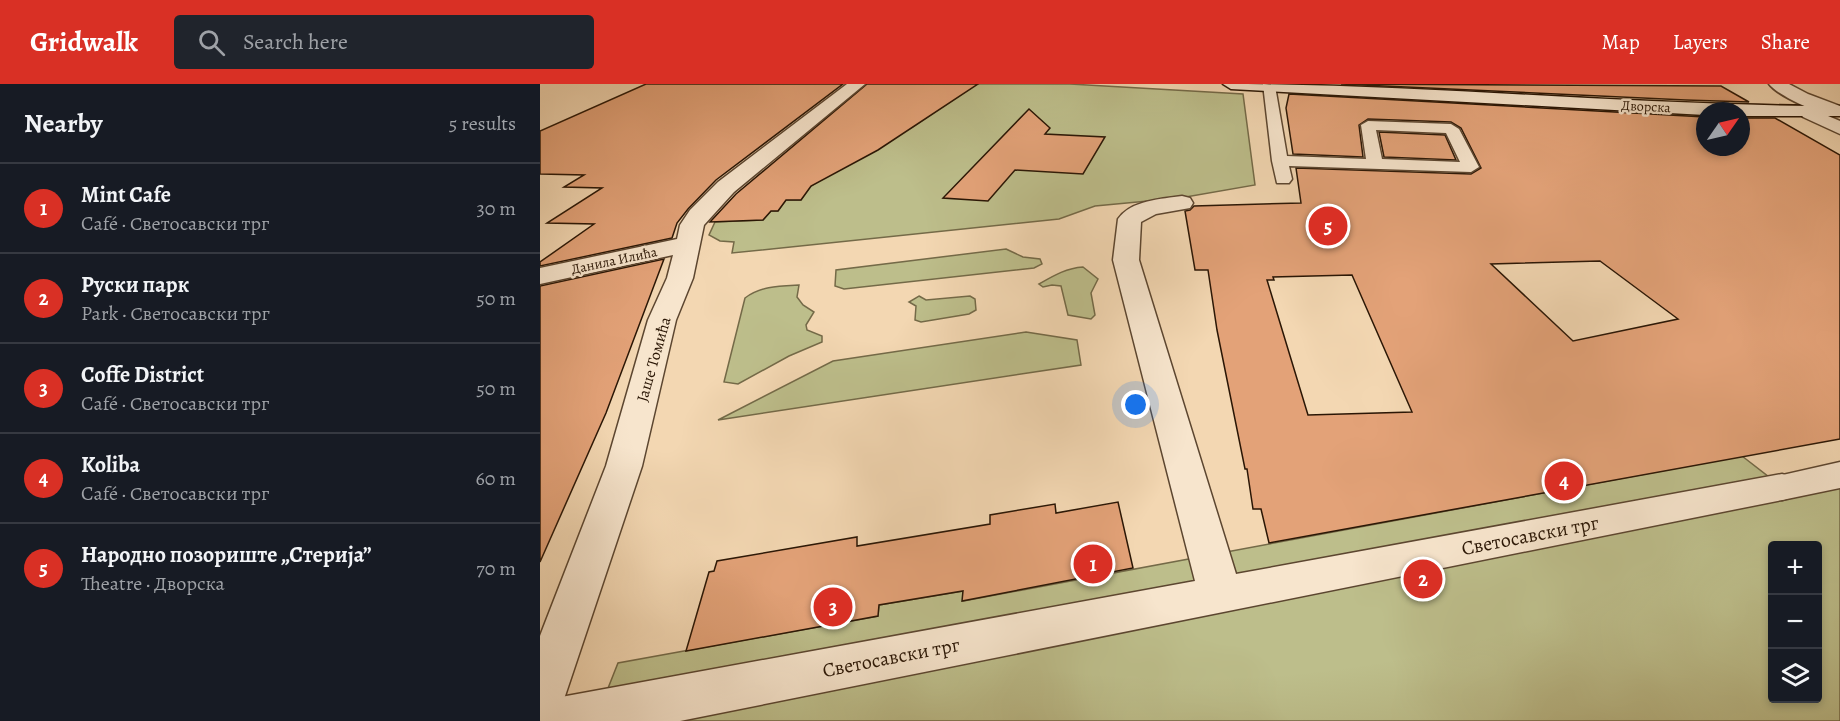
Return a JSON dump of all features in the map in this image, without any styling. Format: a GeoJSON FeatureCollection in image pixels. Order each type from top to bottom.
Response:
{"type":"FeatureCollection","features":[{"type":"Feature","properties":{"kind":"street","name":"Јаше Томића"},"geometry":{"type":"LineString","coordinates":[[540,699],[624,466],[662,320],[680,278],[684,252],[692,225],[709,203],[754,164],[857,84]]}},
{"type":"Feature","properties":{"kind":"street","name":"Дворска"},"geometry":{"type":"LineString","coordinates":[[1231,84],[1696,109]]}},
{"type":"Feature","properties":{"kind":"street"},"geometry":{"type":"LineString","coordinates":[[1777,84],[1839,117]]}},
{"type":"Feature","properties":{"kind":"street","name":"Дворска"},"geometry":{"type":"LineString","coordinates":[[1750,111],[1809,112],[1839,117]]}},
{"type":"Feature","properties":{"kind":"street"},"geometry":{"type":"LineString","coordinates":[[1182,203],[1149,209],[1137,213],[1130,219],[1126,260],[1220,593]]}},
{"type":"Feature","properties":{"kind":"street","name":"Данила Илића"},"geometry":{"type":"LineString","coordinates":[[540,276],[688,244]]}},
{"type":"Feature","properties":{"kind":"street","name":"Светосавски трг"},"geometry":{"type":"LineString","coordinates":[[561,721],[1840,476]]}},
{"type":"Feature","properties":{"kind":"lane"},"geometry":{"type":"LineString","coordinates":[[1268,86],[1283,179]]}},
{"type":"Feature","properties":{"kind":"lane"},"geometry":{"type":"LineString","coordinates":[[1280,161],[1375,164],[1386,164],[1471,167],[1451,129],[1368,125],[1375,164]]}},
{"type":"Feature","properties":{"kind":"green space"},"geometry":{"type":"Polygon","coordinates":[[[977,84],[1070,84],[1243,94],[1255,185],[1180,198],[1095,206],[1059,219],[732,253],[734,242],[720,241],[709,235],[715,222],[763,220],[771,211],[778,211],[786,200],[801,200],[811,186],[879,143],[911,128],[977,84]]]}},
{"type":"Feature","properties":{"kind":"green space"},"geometry":{"type":"Polygon","coordinates":[[[1006,249],[1023,257],[1040,259],[1042,264],[1034,268],[844,289],[835,286],[836,270],[1006,249]]]}},
{"type":"Feature","properties":{"kind":"green space"},"geometry":{"type":"Polygon","coordinates":[[[1083,267],[1098,279],[1091,293],[1095,315],[1091,319],[1068,315],[1061,286],[1043,287],[1039,284],[1065,271],[1083,267]]]}},
{"type":"Feature","properties":{"kind":"green space"},"geometry":{"type":"Polygon","coordinates":[[[799,285],[797,297],[803,305],[814,312],[806,325],[807,330],[822,336],[822,342],[789,356],[738,384],[724,382],[745,298],[764,289],[799,285]]]}},
{"type":"Feature","properties":{"kind":"green space"},"geometry":{"type":"Polygon","coordinates":[[[919,296],[926,300],[970,296],[975,299],[976,310],[969,314],[921,322],[915,320],[916,306],[909,302],[919,296]]]}},
{"type":"Feature","properties":{"kind":"green space"},"geometry":{"type":"Polygon","coordinates":[[[1026,332],[1077,340],[1081,365],[718,420],[833,361],[1026,332]]]}},
{"type":"Feature","properties":{"kind":"green space"},"geometry":{"type":"Polygon","coordinates":[[[1742,456],[1782,487],[1840,475],[1840,721],[595,721],[618,663],[878,616],[879,605],[963,591],[963,601],[1742,456]]]}},
{"type":"Feature","properties":{"kind":"building"},"geometry":{"type":"Polygon","coordinates":[[[646,84],[843,84],[716,180],[677,223],[672,238],[540,266],[540,262],[594,224],[547,223],[602,188],[564,187],[584,175],[540,174],[540,131],[646,84]]]}},
{"type":"Feature","properties":{"kind":"building"},"geometry":{"type":"Polygon","coordinates":[[[867,84],[978,84],[878,150],[811,186],[801,200],[786,200],[778,211],[771,211],[763,220],[710,222],[736,194],[867,84]]]}},
{"type":"Feature","properties":{"kind":"building"},"geometry":{"type":"Polygon","coordinates":[[[1341,84],[1721,86],[1749,102],[1341,84]]]}},
{"type":"Feature","properties":{"kind":"building"},"geometry":{"type":"Polygon","coordinates":[[[1289,94],[1696,117],[1696,156],[1750,156],[1750,118],[1775,118],[1840,155],[1840,439],[1269,543],[1261,509],[1253,509],[1247,469],[1245,469],[1217,330],[1208,270],[1195,270],[1185,211],[1194,206],[1301,203],[1296,168],[1471,174],[1481,168],[1461,128],[1451,122],[1368,119],[1359,125],[1363,157],[1293,154],[1286,108],[1289,94]],[[1600,261],[1491,264],[1573,341],[1678,319],[1600,261]],[[1352,275],[1273,277],[1274,280],[1267,280],[1308,415],[1412,412],[1352,275]]]}},
{"type":"Feature","properties":{"kind":"building"},"geometry":{"type":"Polygon","coordinates":[[[1029,109],[1050,128],[1045,134],[1105,137],[1083,174],[1015,170],[988,201],[943,198],[1029,109]]]}},
{"type":"Feature","properties":{"kind":"building"},"geometry":{"type":"Polygon","coordinates":[[[1379,132],[1445,135],[1456,160],[1384,157],[1379,132]]]}},
{"type":"Feature","properties":{"kind":"building"},"geometry":{"type":"Polygon","coordinates":[[[664,259],[606,413],[540,562],[540,286],[664,259]]]}},
{"type":"Feature","properties":{"kind":"building"},"geometry":{"type":"Polygon","coordinates":[[[1118,502],[1133,568],[962,601],[963,591],[879,605],[878,616],[686,651],[709,572],[714,571],[717,561],[857,537],[857,546],[990,524],[990,515],[1055,504],[1056,513],[1118,502]]]}},
{"type":"Feature","properties":{"kind":"place","name":"Народно позориште „Стерија”"},"geometry":{"type":"Point","coordinates":[1328,226]}},
{"type":"Feature","properties":{"kind":"place","name":"Koliba"},"geometry":{"type":"Point","coordinates":[1564,481]}},
{"type":"Feature","properties":{"kind":"place","name":"Mint Cafe"},"geometry":{"type":"Point","coordinates":[1093,564]}},
{"type":"Feature","properties":{"kind":"place","name":"Руски парк"},"geometry":{"type":"Point","coordinates":[1423,579]}},
{"type":"Feature","properties":{"kind":"place","name":"Coffe District"},"geometry":{"type":"Point","coordinates":[833,607]}}]}
